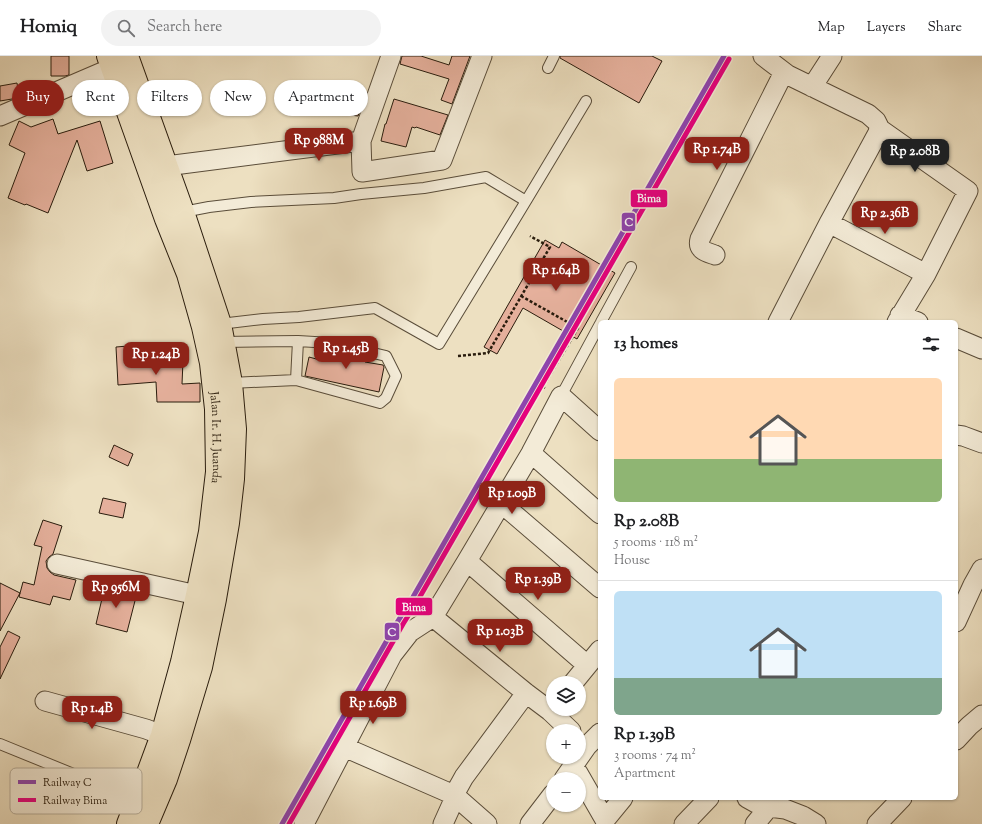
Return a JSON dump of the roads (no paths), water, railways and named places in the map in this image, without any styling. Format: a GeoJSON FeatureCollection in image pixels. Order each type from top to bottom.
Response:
{"type":"FeatureCollection","features":[{"type":"Feature","properties":{"kind":"highway","name":"Jalan Ir. H. Juanda"},"geometry":{"type":"LineString","coordinates":[[115,60],[166,166],[183,212],[215,331],[231,383],[235,429],[233,479],[228,523],[201,668],[166,779],[147,824]]}},
{"type":"Feature","properties":{"kind":"highway","name":"Jalan Ir. H. Juanda"},"geometry":{"type":"LineString","coordinates":[[115,60],[166,219],[188,274],[215,331],[210,363],[216,409],[217,472],[210,532],[198,596],[182,662],[162,734],[142,788]]}},
{"type":"Feature","properties":{"kind":"highway","name":"Jalan Ir. H. Juanda"},"geometry":{"type":"LineString","coordinates":[[128,824],[132,814]]}},
{"type":"Feature","properties":{"kind":"street"},"geometry":{"type":"LineString","coordinates":[[392,56],[361,141],[362,172],[442,160],[482,56]]}},
{"type":"Feature","properties":{"kind":"street"},"geometry":{"type":"LineString","coordinates":[[470,88],[489,56]]}},
{"type":"Feature","properties":{"kind":"street"},"geometry":{"type":"LineString","coordinates":[[763,56],[784,72],[868,114],[876,121],[880,129],[968,191],[926,274],[899,318]]}},
{"type":"Feature","properties":{"kind":"street"},"geometry":{"type":"LineString","coordinates":[[812,87],[832,56]]}},
{"type":"Feature","properties":{"kind":"street"},"geometry":{"type":"LineString","coordinates":[[0,116],[115,60]]}},
{"type":"Feature","properties":{"kind":"street"},"geometry":{"type":"LineString","coordinates":[[715,256],[700,247],[700,240],[784,72]]}},
{"type":"Feature","properties":{"kind":"street"},"geometry":{"type":"LineString","coordinates":[[779,320],[880,129]]}},
{"type":"Feature","properties":{"kind":"street"},"geometry":{"type":"LineString","coordinates":[[166,166],[361,141]]}},
{"type":"Feature","properties":{"kind":"street"},"geometry":{"type":"LineString","coordinates":[[829,223],[926,274]]}},
{"type":"Feature","properties":{"kind":"street"},"geometry":{"type":"LineString","coordinates":[[958,339],[981,346]]}},
{"type":"Feature","properties":{"kind":"street"},"geometry":{"type":"LineString","coordinates":[[304,824],[392,655],[410,632],[432,617],[468,561],[531,452],[561,396],[598,429]]}},
{"type":"Feature","properties":{"kind":"street"},"geometry":{"type":"LineString","coordinates":[[958,436],[964,436],[982,443]]}},
{"type":"Feature","properties":{"kind":"street"},"geometry":{"type":"LineString","coordinates":[[531,452],[598,512]]}},
{"type":"Feature","properties":{"kind":"street"},"geometry":{"type":"LineString","coordinates":[[501,503],[598,586]]}},
{"type":"Feature","properties":{"kind":"street"},"geometry":{"type":"LineString","coordinates":[[468,561],[588,665]]}},
{"type":"Feature","properties":{"kind":"street"},"geometry":{"type":"LineString","coordinates":[[57,564],[198,596]]}},
{"type":"Feature","properties":{"kind":"street"},"geometry":{"type":"LineString","coordinates":[[958,614],[982,569]]}},
{"type":"Feature","properties":{"kind":"street"},"geometry":{"type":"LineString","coordinates":[[432,617],[526,694],[546,706]]}},
{"type":"Feature","properties":{"kind":"street"},"geometry":{"type":"LineString","coordinates":[[579,676],[598,652]]}},
{"type":"Feature","properties":{"kind":"street"},"geometry":{"type":"LineString","coordinates":[[443,824],[452,804],[454,795],[464,777],[526,694]]}},
{"type":"Feature","properties":{"kind":"street"},"geometry":{"type":"LineString","coordinates":[[45,701],[162,734]]}},
{"type":"Feature","properties":{"kind":"street"},"geometry":{"type":"LineString","coordinates":[[557,716],[565,724]]}},
{"type":"Feature","properties":{"kind":"street"},"geometry":{"type":"LineString","coordinates":[[958,739],[978,726]]}},
{"type":"Feature","properties":{"kind":"street"},"geometry":{"type":"LineString","coordinates":[[569,772],[589,739]]}},
{"type":"Feature","properties":{"kind":"street"},"geometry":{"type":"LineString","coordinates":[[344,747],[454,795],[487,824]]}},
{"type":"Feature","properties":{"kind":"street"},"geometry":{"type":"LineString","coordinates":[[586,787],[605,820],[621,800]]}},
{"type":"Feature","properties":{"kind":"street"},"geometry":{"type":"LineString","coordinates":[[684,824],[707,800]]}},
{"type":"Feature","properties":{"kind":"street"},"geometry":{"type":"LineString","coordinates":[[751,800],[769,807],[786,809],[803,816],[816,824]]}},
{"type":"Feature","properties":{"kind":"street"},"geometry":{"type":"LineString","coordinates":[[877,824],[900,800]]}},
{"type":"Feature","properties":{"kind":"street"},"geometry":{"type":"LineString","coordinates":[[530,824],[546,803]]}},
{"type":"Feature","properties":{"kind":"street"},"geometry":{"type":"LineString","coordinates":[[755,824],[769,807]]}},
{"type":"Feature","properties":{"kind":"lane"},"geometry":{"type":"LineString","coordinates":[[548,68],[554,56]]}},
{"type":"Feature","properties":{"kind":"lane"},"geometry":{"type":"LineString","coordinates":[[215,331],[263,319],[299,318],[375,308],[439,344],[586,100]]}},
{"type":"Feature","properties":{"kind":"lane"},"geometry":{"type":"LineString","coordinates":[[183,212],[251,202],[334,198],[424,188],[486,177],[526,201]]}},
{"type":"Feature","properties":{"kind":"lane"},"geometry":{"type":"LineString","coordinates":[[603,320],[631,267]]}},
{"type":"Feature","properties":{"kind":"lane"},"geometry":{"type":"LineString","coordinates":[[561,396],[598,328]]}},
{"type":"Feature","properties":{"kind":"lane"},"geometry":{"type":"LineString","coordinates":[[215,331],[298,341],[331,343],[386,356],[396,376],[386,398],[380,403],[296,380],[231,383]]}},
{"type":"Feature","properties":{"kind":"lane"},"geometry":{"type":"LineString","coordinates":[[296,380],[298,341]]}},
{"type":"Feature","properties":{"kind":"lane"},"geometry":{"type":"LineString","coordinates":[[0,744],[59,768]]}},
{"type":"Feature","properties":{"kind":"rail line","name":"C"},"geometry":{"type":"LineString","coordinates":[[282,824],[724,56]]}},
{"type":"Feature","properties":{"kind":"rail line","name":"Bima"},"geometry":{"type":"LineString","coordinates":[[289,824],[729,59]]}}]}
